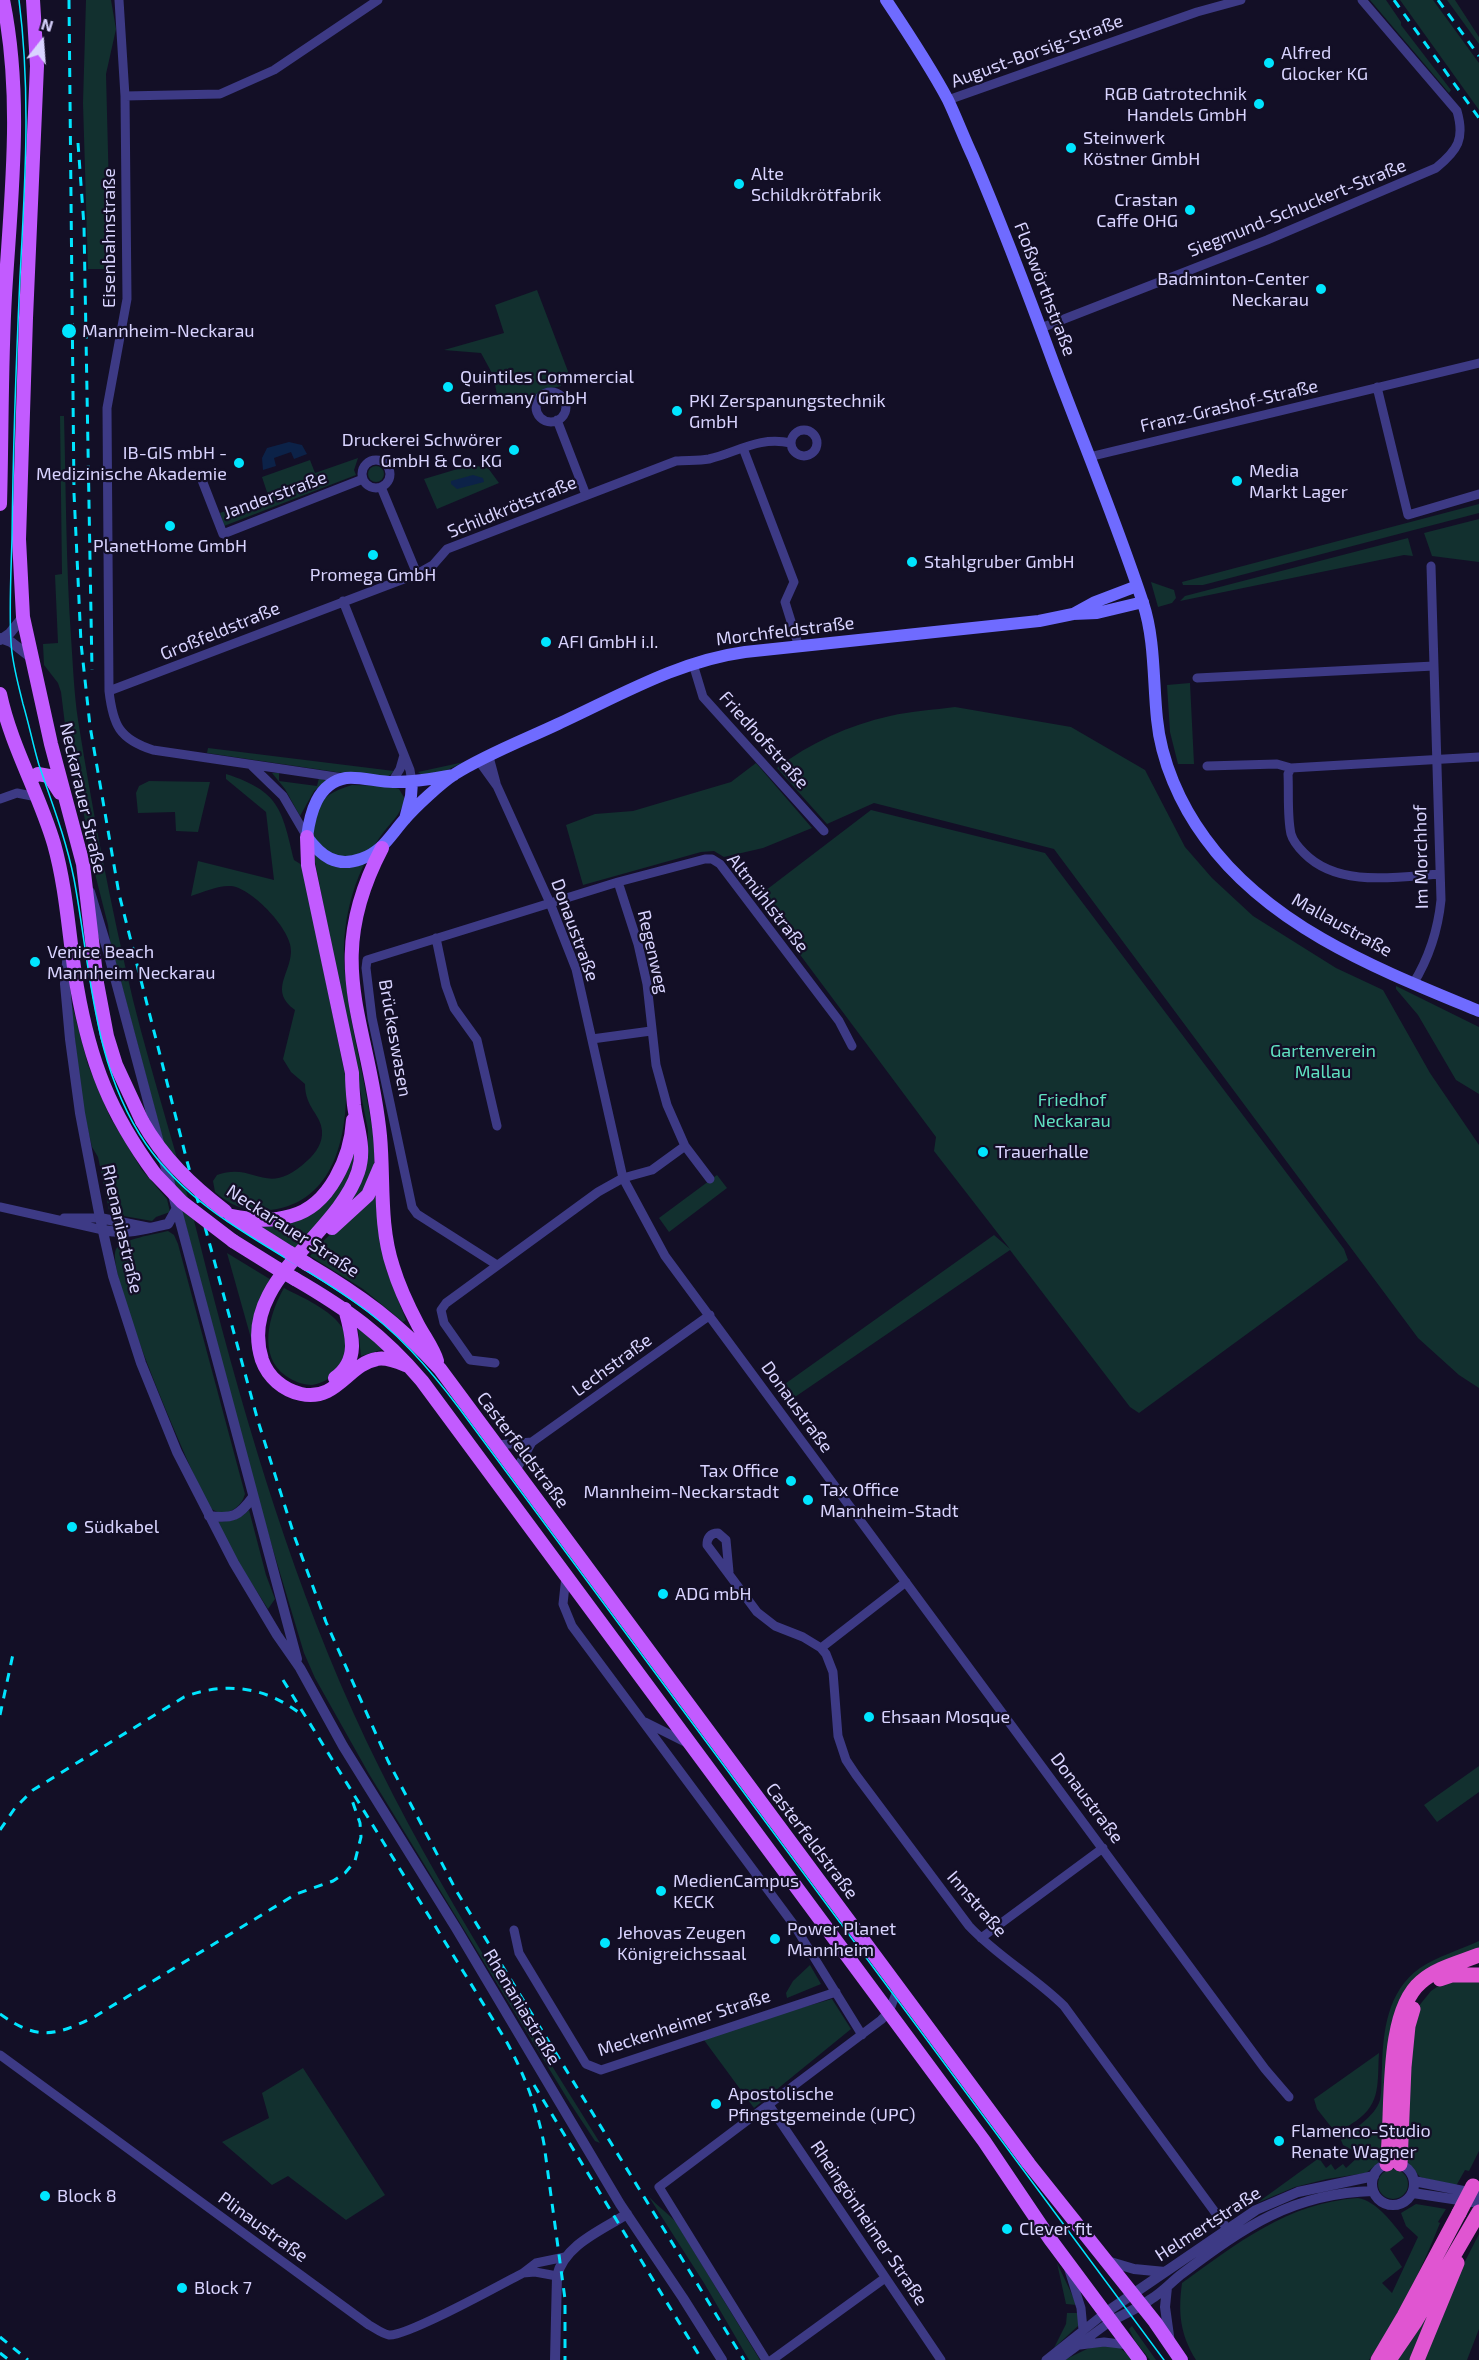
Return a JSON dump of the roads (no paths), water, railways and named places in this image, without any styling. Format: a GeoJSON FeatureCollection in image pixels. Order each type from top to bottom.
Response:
{"type":"FeatureCollection","features":[{"type":"Feature","properties":{"kind":"highway"},"geometry":{"type":"LineString","coordinates":[[1393,2164],[1396,2035],[1405,2003],[1414,1989],[1428,1977],[1479,1955]]}},
{"type":"Feature","properties":{"kind":"highway"},"geometry":{"type":"LineString","coordinates":[[1393,2164],[1411,2013],[1416,2002],[1429,1985],[1452,1975],[1479,1975]]}},
{"type":"Feature","properties":{"kind":"highway"},"geometry":{"type":"LineString","coordinates":[[1378,2360],[1459,2213],[1477,2185]]}},
{"type":"Feature","properties":{"kind":"highway"},"geometry":{"type":"LineString","coordinates":[[1389,2360],[1415,2322],[1478,2210]]}},
{"type":"Feature","properties":{"kind":"highway"},"geometry":{"type":"LineString","coordinates":[[1417,2360],[1478,2210]]}},
{"type":"Feature","properties":{"kind":"main road"},"geometry":{"type":"LineString","coordinates":[[0,504],[3,297],[15,95],[12,56],[3,0]]}},
{"type":"Feature","properties":{"kind":"main road","name":"Neckarauer Straße"},"geometry":{"type":"LineString","coordinates":[[33,0],[37,66],[26,318],[19,571],[23,617],[85,880],[97,983],[107,1036],[120,1075],[142,1121],[170,1163],[228,1213],[356,1293],[379,1310],[420,1347],[440,1369]]}},
{"type":"Feature","properties":{"kind":"main road","name":"Floßwörthstraße"},"geometry":{"type":"LineString","coordinates":[[886,0],[948,100],[1000,220],[1143,602]]}},
{"type":"Feature","properties":{"kind":"main road","name":"Morchfeldstraße"},"geometry":{"type":"LineString","coordinates":[[1073,614],[1095,602],[1137,586]]}},
{"type":"Feature","properties":{"kind":"main road","name":"Morchfeldstraße"},"geometry":{"type":"LineString","coordinates":[[307,837],[319,853],[338,861],[361,860],[382,848],[405,819],[453,775],[662,676],[693,664],[722,656],[1039,621],[1073,614],[1097,613],[1143,602]]}},
{"type":"Feature","properties":{"kind":"main road","name":"Mallaustraße"},"geometry":{"type":"LineString","coordinates":[[1143,602],[1155,684],[1157,720],[1164,754],[1190,816],[1222,860],[1251,889],[1285,916],[1327,942],[1413,984],[1479,1011]]}},
{"type":"Feature","properties":{"kind":"main road","name":"Neckarauer Straße"},"geometry":{"type":"LineString","coordinates":[[0,694],[6,718],[53,842],[60,870],[77,988],[97,1070],[118,1120],[155,1174],[182,1202],[233,1241],[345,1309],[379,1335],[410,1366]]}},
{"type":"Feature","properties":{"kind":"main road"},"geometry":{"type":"LineString","coordinates":[[30,779],[38,774],[49,776],[56,789],[64,796]]}},
{"type":"Feature","properties":{"kind":"main road","name":"Morchfeldstraße"},"geometry":{"type":"LineString","coordinates":[[345,778],[412,782],[453,775]]}},
{"type":"Feature","properties":{"kind":"main road"},"geometry":{"type":"LineString","coordinates":[[228,1213],[270,1220],[294,1216],[314,1204],[331,1186],[345,1162],[353,1131],[352,1073],[309,866],[307,837],[309,817],[317,798],[330,786],[345,778]]}},
{"type":"Feature","properties":{"kind":"main road","name":"Morchfeldstraße"},"geometry":{"type":"LineString","coordinates":[[405,819],[412,782]]}},
{"type":"Feature","properties":{"kind":"main road"},"geometry":{"type":"LineString","coordinates":[[382,848],[369,873],[355,919],[351,954],[355,1009],[377,1109],[387,1239],[392,1265],[404,1296],[433,1348],[440,1369]]}},
{"type":"Feature","properties":{"kind":"main road"},"geometry":{"type":"LineString","coordinates":[[354,1106],[363,1143],[357,1174],[334,1214],[291,1260],[275,1283],[261,1320],[261,1355],[265,1370],[290,1390],[303,1394],[320,1395],[338,1386],[365,1362],[378,1359],[410,1366],[984,2141],[1010,2183],[1066,2262],[1140,2360]]}},
{"type":"Feature","properties":{"kind":"main road"},"geometry":{"type":"LineString","coordinates":[[345,1309],[354,1345],[351,1358],[342,1374],[328,1384],[312,1389],[288,1382],[277,1374],[269,1362],[266,1349],[266,1332],[272,1302],[297,1263],[368,1195],[382,1162]]}},
{"type":"Feature","properties":{"kind":"main road","name":"Casterfeldstraße"},"geometry":{"type":"LineString","coordinates":[[440,1369],[1029,2164],[1107,2261],[1181,2360]]}},
{"type":"Feature","properties":{"kind":"street","name":"Eisenbahnstraße"},"geometry":{"type":"LineString","coordinates":[[109,692],[107,408],[127,299],[125,96],[119,0]]}},
{"type":"Feature","properties":{"kind":"street"},"geometry":{"type":"LineString","coordinates":[[125,96],[220,94],[274,70],[378,0]]}},
{"type":"Feature","properties":{"kind":"street","name":"August-Borsig-Straße"},"geometry":{"type":"LineString","coordinates":[[948,100],[1197,12],[1241,0]]}},
{"type":"Feature","properties":{"kind":"street","name":"Siegmund-Schuckert-Straße"},"geometry":{"type":"LineString","coordinates":[[1041,328],[1267,240],[1436,168],[1452,155],[1460,140],[1462,126],[1457,111],[1362,0]]}},
{"type":"Feature","properties":{"kind":"street","name":"Franz-Grashof-Straße"},"geometry":{"type":"LineString","coordinates":[[1089,457],[1479,363]]}},
{"type":"Feature","properties":{"kind":"street"},"geometry":{"type":"LineString","coordinates":[[1377,387],[1408,515]]}},
{"type":"Feature","properties":{"kind":"street"},"geometry":{"type":"LineString","coordinates":[[557,420],[586,495]]}},
{"type":"Feature","properties":{"kind":"street","name":"Schildkrötstraße"},"geometry":{"type":"LineString","coordinates":[[343,601],[417,574],[433,565],[447,549],[676,461],[708,459],[770,440],[791,443]]}},
{"type":"Feature","properties":{"kind":"street"},"geometry":{"type":"LineString","coordinates":[[743,448],[794,582],[784,602],[799,647]]}},
{"type":"Feature","properties":{"kind":"street","name":"Janderstraße"},"geometry":{"type":"LineString","coordinates":[[200,475],[223,534],[363,479],[362,473],[365,465],[371,460],[380,460],[388,465],[391,476],[386,485],[381,487]]}},
{"type":"Feature","properties":{"kind":"street"},"geometry":{"type":"LineString","coordinates":[[363,479],[371,487],[381,487],[417,574]]}},
{"type":"Feature","properties":{"kind":"street"},"geometry":{"type":"LineString","coordinates":[[1402,524],[1408,515],[1479,494]]}},
{"type":"Feature","properties":{"kind":"street","name":"Im Morchhof"},"geometry":{"type":"LineString","coordinates":[[1413,984],[1428,956],[1441,900],[1431,566]]}},
{"type":"Feature","properties":{"kind":"street"},"geometry":{"type":"LineString","coordinates":[[343,601],[404,755],[412,782]]}},
{"type":"Feature","properties":{"kind":"street","name":"Großfeldstraße"},"geometry":{"type":"LineString","coordinates":[[109,692],[343,601]]}},
{"type":"Feature","properties":{"kind":"street"},"geometry":{"type":"LineString","coordinates":[[23,617],[1,639],[33,660]]}},
{"type":"Feature","properties":{"kind":"street","name":"Friedhofstraße"},"geometry":{"type":"LineString","coordinates":[[693,664],[703,697],[824,831]]}},
{"type":"Feature","properties":{"kind":"street"},"geometry":{"type":"LineString","coordinates":[[1232,666],[1233,677]]}},
{"type":"Feature","properties":{"kind":"street"},"geometry":{"type":"LineString","coordinates":[[1197,678],[1434,666]]}},
{"type":"Feature","properties":{"kind":"street","name":"Morchfeldstraße"},"geometry":{"type":"LineString","coordinates":[[109,692],[115,721],[128,739],[137,745],[153,750],[345,778]]}},
{"type":"Feature","properties":{"kind":"street"},"geometry":{"type":"LineString","coordinates":[[392,782],[400,769],[404,755]]}},
{"type":"Feature","properties":{"kind":"street"},"geometry":{"type":"LineString","coordinates":[[1208,766],[1277,764],[1291,768],[1479,757]]}},
{"type":"Feature","properties":{"kind":"street","name":"Donaustraße"},"geometry":{"type":"LineString","coordinates":[[484,759],[494,771],[496,786],[550,903],[576,969],[623,1178],[665,1256],[1265,2069],[1288,2097]]}},
{"type":"Feature","properties":{"kind":"street","name":"Morchfeldstraße"},"geometry":{"type":"LineString","coordinates":[[250,765],[283,796],[307,837]]}},
{"type":"Feature","properties":{"kind":"street"},"geometry":{"type":"LineString","coordinates":[[264,777],[268,767]]}},
{"type":"Feature","properties":{"kind":"street"},"geometry":{"type":"LineString","coordinates":[[1291,768],[1288,774],[1291,834],[1297,845],[1310,858],[1330,869],[1361,877],[1440,874]]}},
{"type":"Feature","properties":{"kind":"street"},"geometry":{"type":"LineString","coordinates":[[0,798],[17,793],[37,797]]}},
{"type":"Feature","properties":{"kind":"street","name":"Altmühlstraße"},"geometry":{"type":"LineString","coordinates":[[550,903],[618,882],[712,859],[720,864],[839,1021],[852,1046]]}},
{"type":"Feature","properties":{"kind":"street","name":"Rhenaniastraße"},"geometry":{"type":"LineString","coordinates":[[85,880],[107,948],[300,1668]]}},
{"type":"Feature","properties":{"kind":"street","name":"Regenweg"},"geometry":{"type":"LineString","coordinates":[[618,882],[638,944],[647,984],[656,1065],[668,1105],[685,1146],[710,1179]]}},
{"type":"Feature","properties":{"kind":"street","name":"Brückeswasen"},"geometry":{"type":"LineString","coordinates":[[497,1266],[417,1214],[412,1207],[372,1018],[367,960],[550,903]]}},
{"type":"Feature","properties":{"kind":"street","name":"Rhenaniastraße"},"geometry":{"type":"LineString","coordinates":[[70,934],[65,984],[70,1039],[80,1113],[100,1218],[113,1276],[141,1363],[177,1452],[234,1563],[277,1635],[300,1668],[344,1746],[627,2214],[722,2360]]}},
{"type":"Feature","properties":{"kind":"street"},"geometry":{"type":"LineString","coordinates":[[436,938],[446,986],[454,1008],[477,1040],[497,1126]]}},
{"type":"Feature","properties":{"kind":"street"},"geometry":{"type":"LineString","coordinates":[[592,1039],[651,1031]]}},
{"type":"Feature","properties":{"kind":"street"},"geometry":{"type":"LineString","coordinates":[[495,1363],[470,1360],[444,1323],[441,1310],[446,1303],[598,1192],[623,1178],[652,1170],[685,1146]]}},
{"type":"Feature","properties":{"kind":"street"},"geometry":{"type":"LineString","coordinates":[[0,1207],[122,1234],[168,1224],[184,1235]]}},
{"type":"Feature","properties":{"kind":"street"},"geometry":{"type":"LineString","coordinates":[[168,1224],[177,1208]]}},
{"type":"Feature","properties":{"kind":"street"},"geometry":{"type":"LineString","coordinates":[[55,1219],[100,1218],[150,1228]]}},
{"type":"Feature","properties":{"kind":"street","name":"Lechstraße"},"geometry":{"type":"LineString","coordinates":[[516,1470],[532,1442],[710,1315]]}},
{"type":"Feature","properties":{"kind":"street"},"geometry":{"type":"LineString","coordinates":[[497,1445],[532,1442]]}},
{"type":"Feature","properties":{"kind":"street"},"geometry":{"type":"LineString","coordinates":[[209,1516],[224,1518],[236,1516],[244,1510],[253,1497]]}},
{"type":"Feature","properties":{"kind":"street"},"geometry":{"type":"LineString","coordinates":[[729,1572],[746,1598],[765,1619],[821,1647],[906,1582]]}},
{"type":"Feature","properties":{"kind":"street"},"geometry":{"type":"LineString","coordinates":[[566,1576],[563,1604],[567,1617],[794,1925],[862,2034]]}},
{"type":"Feature","properties":{"kind":"street"},"geometry":{"type":"LineString","coordinates":[[277,1635],[289,1630]]}},
{"type":"Feature","properties":{"kind":"street","name":"Innstraße"},"geometry":{"type":"LineString","coordinates":[[821,1647],[830,1661],[833,1672],[838,1736],[846,1760],[981,1938],[1064,2006],[1230,2231]]}},
{"type":"Feature","properties":{"kind":"street"},"geometry":{"type":"LineString","coordinates":[[643,1721],[691,1745]]}},
{"type":"Feature","properties":{"kind":"street"},"geometry":{"type":"LineString","coordinates":[[981,1938],[1103,1848]]}},
{"type":"Feature","properties":{"kind":"street","name":"Meckenheimer Straße"},"geometry":{"type":"LineString","coordinates":[[514,1930],[519,1953],[586,2064],[601,2070],[836,1992]]}},
{"type":"Feature","properties":{"kind":"street"},"geometry":{"type":"LineString","coordinates":[[766,2360],[659,2187],[889,2012],[898,1988]]}},
{"type":"Feature","properties":{"kind":"street","name":"Plinaustraße"},"geometry":{"type":"LineString","coordinates":[[0,2055],[380,2332],[393,2335],[417,2326],[523,2273],[536,2263],[565,2257]]}},
{"type":"Feature","properties":{"kind":"street","name":"Rheingönheimer Straße"},"geometry":{"type":"LineString","coordinates":[[769,2105],[941,2360]]}},
{"type":"Feature","properties":{"kind":"street"},"geometry":{"type":"LineString","coordinates":[[1374,2175],[1373,2191],[1383,2203],[1394,2206],[1408,2200],[1413,2193],[1414,2181],[1407,2168],[1393,2164]]}},
{"type":"Feature","properties":{"kind":"street","name":"Helmertstraße"},"geometry":{"type":"LineString","coordinates":[[1137,2300],[1165,2272],[1277,2199],[1329,2184],[1374,2175],[1393,2164]]}},
{"type":"Feature","properties":{"kind":"street"},"geometry":{"type":"LineString","coordinates":[[1414,2181],[1477,2185]]}},
{"type":"Feature","properties":{"kind":"street","name":"Helmertstraße"},"geometry":{"type":"LineString","coordinates":[[1108,2317],[1137,2300],[1167,2287],[1230,2231],[1294,2205],[1349,2192],[1373,2191]]}},
{"type":"Feature","properties":{"kind":"street"},"geometry":{"type":"LineString","coordinates":[[1413,2193],[1478,2210]]}},
{"type":"Feature","properties":{"kind":"street"},"geometry":{"type":"LineString","coordinates":[[555,2360],[557,2276],[565,2257],[577,2246],[627,2214]]}},
{"type":"Feature","properties":{"kind":"street"},"geometry":{"type":"LineString","coordinates":[[1107,2261],[1134,2269],[1165,2272]]}},
{"type":"Feature","properties":{"kind":"street"},"geometry":{"type":"LineString","coordinates":[[1066,2262],[1081,2308],[1083,2330]]}},
{"type":"Feature","properties":{"kind":"street"},"geometry":{"type":"LineString","coordinates":[[523,2273],[535,2272],[557,2276]]}},
{"type":"Feature","properties":{"kind":"street"},"geometry":{"type":"LineString","coordinates":[[772,2360],[885,2278]]}},
{"type":"Feature","properties":{"kind":"street"},"geometry":{"type":"LineString","coordinates":[[1167,2287],[1165,2307],[1170,2343]]}},
{"type":"Feature","properties":{"kind":"street"},"geometry":{"type":"LineString","coordinates":[[1046,2360],[1083,2330],[1108,2317]]}},
{"type":"Feature","properties":{"kind":"street"},"geometry":{"type":"LineString","coordinates":[[1059,2360],[1078,2346],[1108,2317]]}},
{"type":"Feature","properties":{"kind":"street"},"geometry":{"type":"LineString","coordinates":[[1078,2346],[1104,2342],[1129,2345]]}},
{"type":"Feature","properties":{"kind":"water"},"geometry":{"type":"Polygon","coordinates":[[[289,442],[302,445],[307,454],[294,459],[291,452],[274,458],[276,466],[263,470],[262,458],[267,448],[289,442]]]}},
{"type":"Feature","properties":{"kind":"water"},"geometry":{"type":"Polygon","coordinates":[[[473,475],[483,478],[484,482],[457,489],[451,484],[451,481],[473,475]]]}},
{"type":"Feature","properties":{"kind":"tram line"},"geometry":{"type":"LineString","coordinates":[[19,0],[25,69],[26,138],[14,440],[10,603],[12,650],[17,681],[37,757],[71,864],[96,1016],[104,1049],[114,1082],[128,1114],[146,1144],[190,1193],[242,1231],[369,1312],[397,1337],[435,1378],[1164,2360]]}},
{"type":"Feature","properties":{"kind":"railway"},"geometry":{"type":"LineString","coordinates":[[69,0],[74,493],[81,643],[90,726],[119,894],[187,1161],[258,1421],[295,1538],[326,1622],[388,1761],[457,1892],[744,2360]]}},
{"type":"Feature","properties":{"kind":"railway"},"geometry":{"type":"LineString","coordinates":[[1394,0],[1479,118]]}},
{"type":"Feature","properties":{"kind":"railway"},"geometry":{"type":"LineString","coordinates":[[1438,0],[1479,56]]}},
{"type":"Feature","properties":{"kind":"railway"},"geometry":{"type":"LineString","coordinates":[[78,143],[84,226],[92,670]]}},
{"type":"Feature","properties":{"kind":"railway"},"geometry":{"type":"LineString","coordinates":[[0,1715],[13,1654]]}},
{"type":"Feature","properties":{"kind":"railway"},"geometry":{"type":"LineString","coordinates":[[283,1680],[505,2039],[524,2077],[534,2103],[544,2144],[565,2299],[565,2360]]}},
{"type":"Feature","properties":{"kind":"railway"},"geometry":{"type":"LineString","coordinates":[[0,1830],[15,1808],[33,1790],[184,1697],[215,1689],[246,1690],[275,1698],[302,1715]]}},
{"type":"Feature","properties":{"kind":"railway"},"geometry":{"type":"LineString","coordinates":[[0,2014],[13,2023],[36,2032],[57,2032],[68,2028],[94,2017],[296,1894],[333,1881],[345,1873],[355,1861],[361,1837],[360,1823],[352,1800]]}},
{"type":"Feature","properties":{"kind":"railway"},"geometry":{"type":"LineString","coordinates":[[534,2085],[702,2360]]}},
{"type":"Feature","properties":{"kind":"railway"},"geometry":{"type":"LineString","coordinates":[[0,2337],[28,2360]]}},
{"type":"Feature","properties":{"kind":"railway"},"geometry":{"type":"LineString","coordinates":[[0,2353],[9,2360]]}},
{"type":"Feature","properties":{"kind":"place","name":"Alfred Glocker KG"},"geometry":{"type":"Point","coordinates":[1269,63]}},
{"type":"Feature","properties":{"kind":"place","name":"RGB Gatrotechnik Handels GmbH"},"geometry":{"type":"Point","coordinates":[1259,104]}},
{"type":"Feature","properties":{"kind":"place","name":"Steinwerk Köstner GmbH"},"geometry":{"type":"Point","coordinates":[1071,148]}},
{"type":"Feature","properties":{"kind":"place","name":"Alte Schildkrötfabrik"},"geometry":{"type":"Point","coordinates":[739,184]}},
{"type":"Feature","properties":{"kind":"place","name":"Crastan Caffe OHG"},"geometry":{"type":"Point","coordinates":[1190,210]}},
{"type":"Feature","properties":{"kind":"place","name":"Badminton-Center Neckarau"},"geometry":{"type":"Point","coordinates":[1321,289]}},
{"type":"Feature","properties":{"kind":"place","name":"Mannheim-Neckarau"},"geometry":{"type":"Point","coordinates":[69,331]}},
{"type":"Feature","properties":{"kind":"place","name":"Quintiles Commercial Germany GmbH"},"geometry":{"type":"Point","coordinates":[448,387]}},
{"type":"Feature","properties":{"kind":"place","name":"PKI Zerspanungstechnik GmbH"},"geometry":{"type":"Point","coordinates":[677,411]}},
{"type":"Feature","properties":{"kind":"place","name":"Druckerei Schwörer GmbH & Co. KG"},"geometry":{"type":"Point","coordinates":[514,450]}},
{"type":"Feature","properties":{"kind":"place","name":"IB-GIS mbH - Medizinische Akademie"},"geometry":{"type":"Point","coordinates":[239,463]}},
{"type":"Feature","properties":{"kind":"place","name":"Media Markt Lager"},"geometry":{"type":"Point","coordinates":[1237,481]}},
{"type":"Feature","properties":{"kind":"place","name":"PlanetHome GmbH"},"geometry":{"type":"Point","coordinates":[170,526]}},
{"type":"Feature","properties":{"kind":"place","name":"Promega GmbH"},"geometry":{"type":"Point","coordinates":[373,555]}},
{"type":"Feature","properties":{"kind":"place","name":"Stahlgruber GmbH"},"geometry":{"type":"Point","coordinates":[912,562]}},
{"type":"Feature","properties":{"kind":"place","name":"AFI GmbH i.I."},"geometry":{"type":"Point","coordinates":[546,642]}},
{"type":"Feature","properties":{"kind":"place","name":"Venice Beach Mannheim Neckarau"},"geometry":{"type":"Point","coordinates":[35,962]}},
{"type":"Feature","properties":{"kind":"place","name":"Trauerhalle"},"geometry":{"type":"Point","coordinates":[983,1152]}},
{"type":"Feature","properties":{"kind":"place","name":"Tax Office Mannheim-Neckarstadt"},"geometry":{"type":"Point","coordinates":[791,1481]}},
{"type":"Feature","properties":{"kind":"place","name":"Tax Office Mannheim-Stadt"},"geometry":{"type":"Point","coordinates":[808,1500]}},
{"type":"Feature","properties":{"kind":"place","name":"Südkabel"},"geometry":{"type":"Point","coordinates":[72,1527]}},
{"type":"Feature","properties":{"kind":"place","name":"ADG mbH"},"geometry":{"type":"Point","coordinates":[663,1594]}},
{"type":"Feature","properties":{"kind":"place","name":"Ehsaan Mosque"},"geometry":{"type":"Point","coordinates":[869,1717]}},
{"type":"Feature","properties":{"kind":"place","name":"MedienCampus KECK"},"geometry":{"type":"Point","coordinates":[661,1891]}},
{"type":"Feature","properties":{"kind":"place","name":"Power Planet Mannheim"},"geometry":{"type":"Point","coordinates":[775,1939]}},
{"type":"Feature","properties":{"kind":"place","name":"Jehovas Zeugen Königreichssaal"},"geometry":{"type":"Point","coordinates":[605,1943]}},
{"type":"Feature","properties":{"kind":"place","name":"Apostolische Pfingstgemeinde (UPC)"},"geometry":{"type":"Point","coordinates":[716,2104]}},
{"type":"Feature","properties":{"kind":"place","name":"Flamenco-Studio Renate Wagner"},"geometry":{"type":"Point","coordinates":[1279,2141]}},
{"type":"Feature","properties":{"kind":"place","name":"Block 8"},"geometry":{"type":"Point","coordinates":[45,2196]}},
{"type":"Feature","properties":{"kind":"place","name":"Clever fit"},"geometry":{"type":"Point","coordinates":[1007,2229]}},
{"type":"Feature","properties":{"kind":"place","name":"Block 7"},"geometry":{"type":"Point","coordinates":[182,2288]}},
{"type":"Feature","properties":{"kind":"park label","name":"Gartenverein Mallau"},"geometry":{"type":"Point","coordinates":[1323,1061]}},
{"type":"Feature","properties":{"kind":"park label","name":"Friedhof Neckarau"},"geometry":{"type":"Point","coordinates":[1072,1110]}}]}
